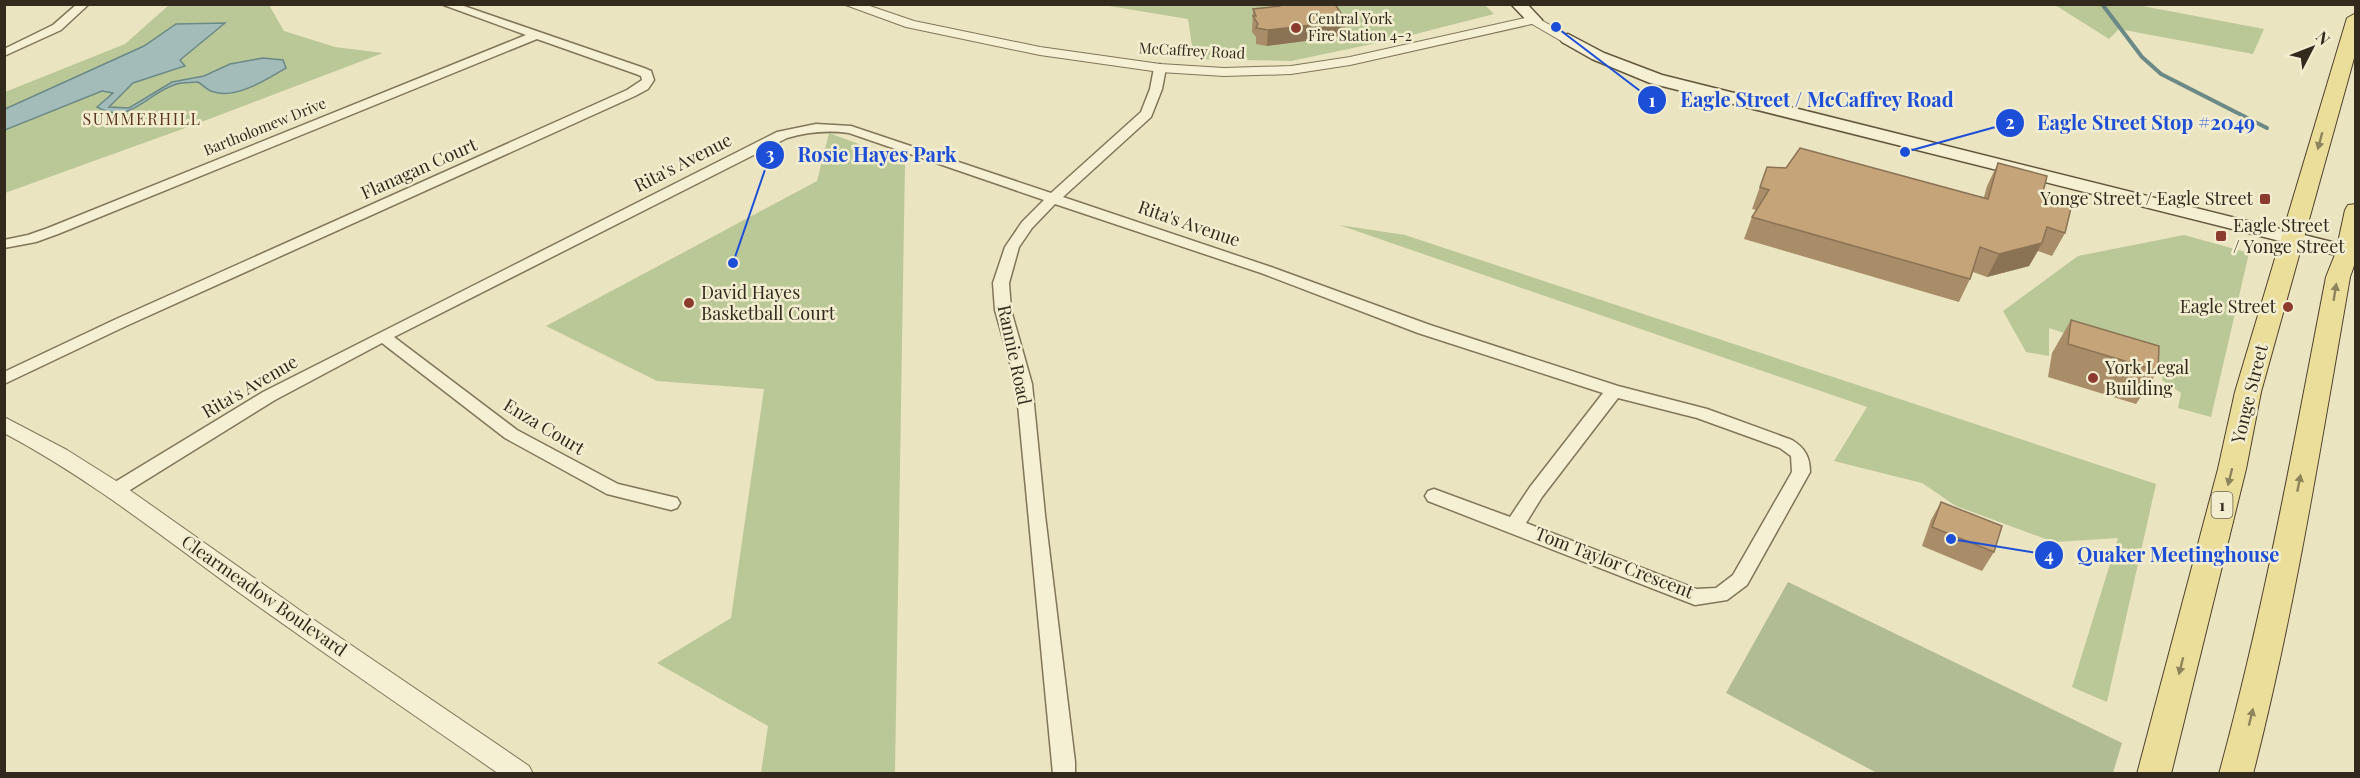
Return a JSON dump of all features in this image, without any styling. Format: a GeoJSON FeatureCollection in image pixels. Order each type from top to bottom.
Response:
{"type":"FeatureCollection","features":[{"type":"Feature","properties":{"kind":"main road"},"geometry":{"type":"LineString","coordinates":[[1518,4],[1534,20]]}},
{"type":"Feature","properties":{"kind":"main road","name":"Yonge Street"},"geometry":{"type":"LineString","coordinates":[[2154,774],[2232,469],[2248,392],[2294,238],[2355,18]]}},
{"type":"Feature","properties":{"kind":"main road"},"geometry":{"type":"LineString","coordinates":[[1568,39],[1598,56],[1656,79],[2351,253]]}},
{"type":"Feature","properties":{"kind":"main road"},"geometry":{"type":"LineString","coordinates":[[2236,774],[2253,710],[2289,541],[2338,277],[2351,253],[2355,210]]}},
{"type":"Feature","properties":{"kind":"street"},"geometry":{"type":"LineString","coordinates":[[4,53],[40,38],[68,22],[84,4]]}},
{"type":"Feature","properties":{"kind":"street","name":"Flanagan Court"},"geometry":{"type":"LineString","coordinates":[[4,379],[130,318],[631,93],[644,86],[648,80],[647,74],[640,70],[446,4]]}},
{"type":"Feature","properties":{"kind":"street","name":"McCaffrey Road"},"geometry":{"type":"LineString","coordinates":[[849,4],[911,24],[974,39],[1093,60],[1160,68],[1224,72],[1291,70],[1350,61],[1534,20]]}},
{"type":"Feature","properties":{"kind":"street"},"geometry":{"type":"LineString","coordinates":[[1534,20],[1568,39]]}},
{"type":"Feature","properties":{"kind":"street","name":"Bartholomew Drive"},"geometry":{"type":"LineString","coordinates":[[4,244],[31,239],[53,231],[537,35]]}},
{"type":"Feature","properties":{"kind":"street","name":"Rannie Road"},"geometry":{"type":"LineString","coordinates":[[1064,774],[1024,384],[1003,310],[1001,283],[1012,248],[1027,225],[1053,198],[1147,114],[1156,89],[1160,68]]}},
{"type":"Feature","properties":{"kind":"street","name":"Rita's Avenue"},"geometry":{"type":"LineString","coordinates":[[116,489],[269,396],[383,336],[782,135],[809,127],[831,126],[851,130],[1266,270],[1424,329],[1614,390]]}},
{"type":"Feature","properties":{"kind":"street","name":"Enza Court"},"geometry":{"type":"LineString","coordinates":[[383,336],[511,434],[613,489],[671,503]]}},
{"type":"Feature","properties":{"kind":"street","name":"Tom Taylor Crescent"},"geometry":{"type":"LineString","coordinates":[[1434,496],[1515,525],[1695,597],[1720,595],[1740,580],[1801,472],[1802,458],[1799,451],[1766,435],[1701,413],[1614,390],[1536,492],[1515,525]]}},
{"type":"Feature","properties":{"kind":"street","name":"Clearmeadow Boulevard"},"geometry":{"type":"LineString","coordinates":[[4,424],[29,436],[116,489],[218,565],[520,774]]}},
{"type":"Feature","properties":{"kind":"green space"},"geometry":{"type":"Polygon","coordinates":[[[1484,4],[1494,14],[1396,39],[1291,61],[1194,59],[1188,19],[1103,5],[1484,4]]]}},
{"type":"Feature","properties":{"kind":"green space"},"geometry":{"type":"Polygon","coordinates":[[[169,5],[269,5],[284,31],[335,47],[383,53],[5,193],[5,92],[125,44],[169,5]]]}},
{"type":"Feature","properties":{"kind":"green space"},"geometry":{"type":"Polygon","coordinates":[[[2055,5],[2137,5],[2264,29],[2253,54],[2119,29],[2109,39],[2055,5]]]}},
{"type":"Feature","properties":{"kind":"green space"},"geometry":{"type":"Polygon","coordinates":[[[829,133],[905,161],[895,773],[761,773],[768,726],[657,663],[731,618],[764,389],[657,381],[546,326],[817,181],[829,133]]]}},
{"type":"Feature","properties":{"kind":"green space"},"geometry":{"type":"Polygon","coordinates":[[[1339,225],[1405,235],[2156,484],[2107,702],[2072,687],[2118,538],[2054,542],[1956,506],[1922,483],[1834,461],[1867,407],[1339,225]]]}},
{"type":"Feature","properties":{"kind":"green space"},"geometry":{"type":"Polygon","coordinates":[[[2184,235],[2249,253],[2211,417],[2178,408],[2181,393],[2162,380],[2165,366],[2049,328],[2049,356],[2026,352],[2003,311],[2078,256],[2184,235]]]}},
{"type":"Feature","properties":{"kind":"green space"},"geometry":{"type":"Polygon","coordinates":[[[1788,582],[2122,743],[2113,773],[1877,773],[1726,693],[1788,582]]]}},
{"type":"Feature","properties":{"kind":"water"},"geometry":{"type":"Polygon","coordinates":[[[225,23],[180,60],[185,66],[133,83],[109,107],[129,108],[172,82],[204,76],[230,64],[263,58],[283,60],[286,68],[252,87],[232,93],[212,91],[198,82],[177,84],[164,89],[128,111],[119,113],[97,107],[113,93],[102,91],[5,130],[5,109],[144,46],[176,24],[225,23]]]}},
{"type":"Feature","properties":{"kind":"building"},"geometry":{"type":"Polygon","coordinates":[[[1281,4],[1335,4],[1346,21],[1268,30],[1256,28],[1258,24],[1253,16],[1256,16],[1253,9],[1281,4]]]}},
{"type":"Feature","properties":{"kind":"building"},"geometry":{"type":"Polygon","coordinates":[[[1800,148],[1988,199],[1998,163],[2047,176],[2042,196],[2072,204],[2065,233],[2047,227],[2042,243],[1999,254],[1980,247],[1970,279],[1752,217],[1769,190],[1760,187],[1767,167],[1786,168],[1800,148]]]}},
{"type":"Feature","properties":{"kind":"building"},"geometry":{"type":"Polygon","coordinates":[[[2071,320],[2159,346],[2158,371],[2068,344],[2071,320]]]}},
{"type":"Feature","properties":{"kind":"building"},"geometry":{"type":"Polygon","coordinates":[[[1941,502],[2002,526],[1994,552],[1932,527],[1941,502]]]}},
{"type":"Feature","properties":{"kind":"waterway"},"geometry":{"type":"LineString","coordinates":[[2102,4],[2142,57],[2161,74],[2267,128]]}},
{"type":"Feature","properties":{"kind":"place","name":"Eagle Street / McCaffrey Road"},"geometry":{"type":"Point","coordinates":[1556,27]}},
{"type":"Feature","properties":{"kind":"place","name":"Central York Fire Station 4-2"},"geometry":{"type":"Point","coordinates":[1296,28]}},
{"type":"Feature","properties":{"kind":"place","name":"Eagle Street Stop #2049"},"geometry":{"type":"Point","coordinates":[1905,152]}},
{"type":"Feature","properties":{"kind":"place","name":"Yonge Street / Eagle Street"},"geometry":{"type":"Point","coordinates":[2265,199]}},
{"type":"Feature","properties":{"kind":"place","name":"Eagle Street / Yonge Street"},"geometry":{"type":"Point","coordinates":[2221,236]}},
{"type":"Feature","properties":{"kind":"place","name":"Rosie Hayes Park"},"geometry":{"type":"Point","coordinates":[733,263]}},
{"type":"Feature","properties":{"kind":"place","name":"David Hayes Basketball Court"},"geometry":{"type":"Point","coordinates":[689,303]}},
{"type":"Feature","properties":{"kind":"place","name":"Eagle Street"},"geometry":{"type":"Point","coordinates":[2288,307]}},
{"type":"Feature","properties":{"kind":"place","name":"York Legal Building"},"geometry":{"type":"Point","coordinates":[2093,378]}},
{"type":"Feature","properties":{"kind":"place","name":"Quaker Meetinghouse"},"geometry":{"type":"Point","coordinates":[1951,539]}},
{"type":"Feature","properties":{"kind":"district","name":"SUMMERHILL"},"geometry":{"type":"Point","coordinates":[142,119]}}]}
